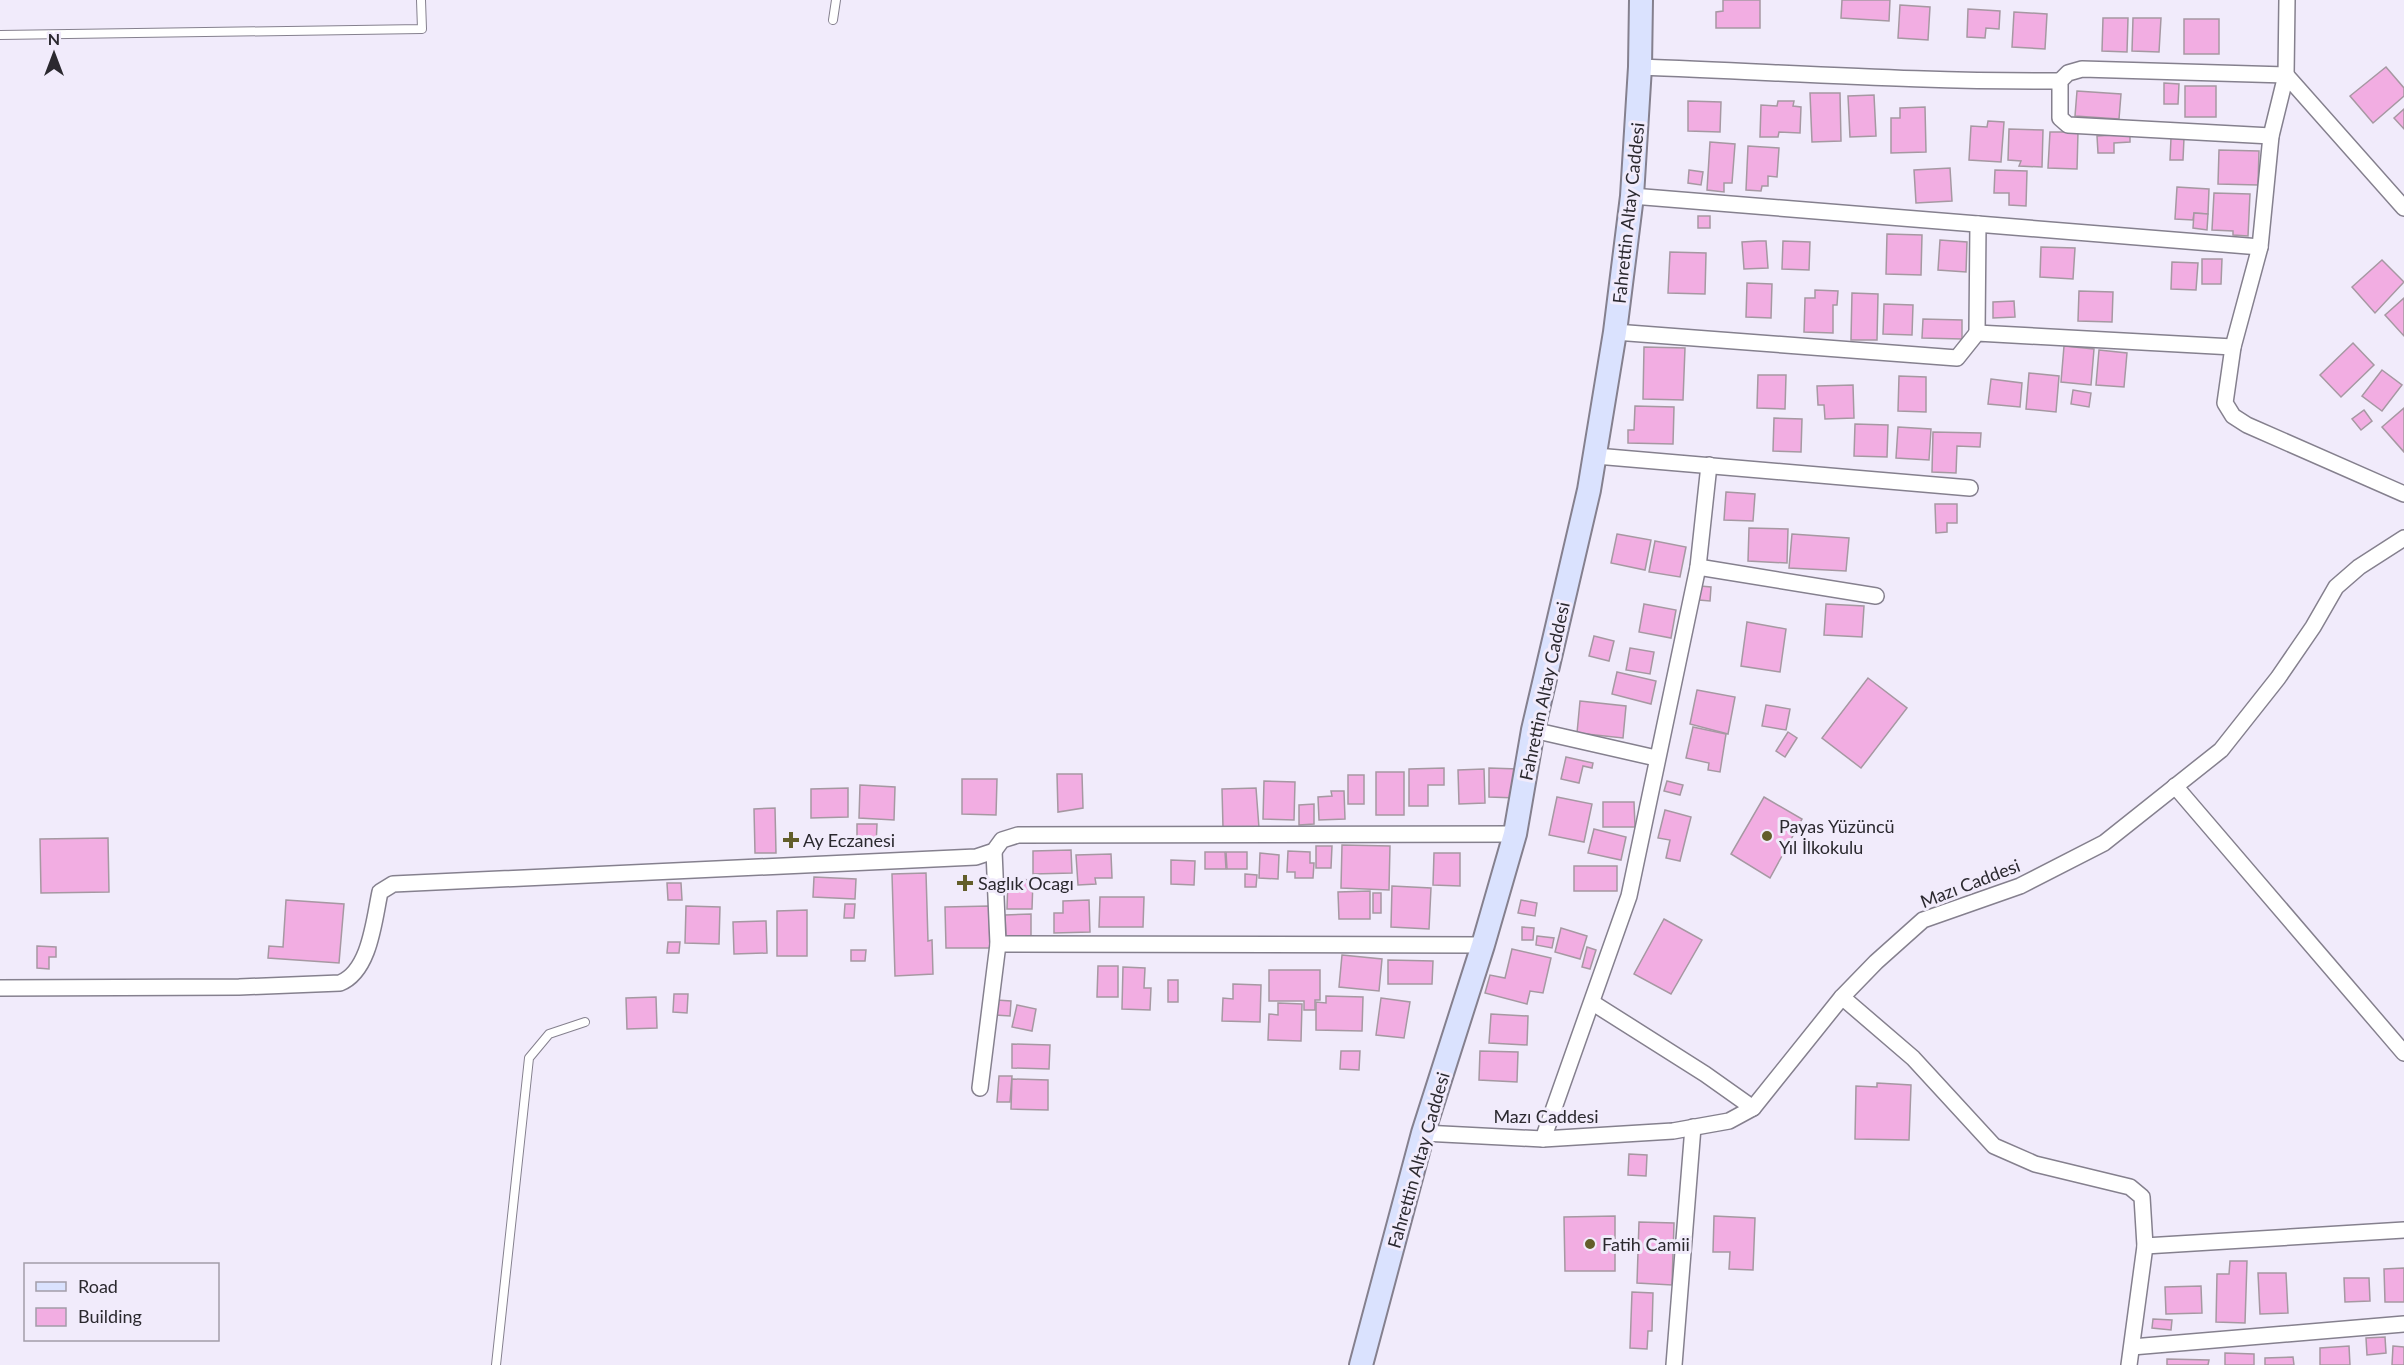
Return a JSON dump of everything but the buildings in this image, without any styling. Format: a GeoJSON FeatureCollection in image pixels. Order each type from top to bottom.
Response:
{"type":"FeatureCollection","features":[{"type":"Feature","properties":{"kind":"street","name":"Fahrettin Altay Caddesi"},"geometry":{"type":"LineString","coordinates":[[1361,1365],[1423,1133],[1483,945],[1515,834],[1533,730],[1596,456],[1615,332],[1632,196],[1640,67],[1641,0]]}},
{"type":"Feature","properties":{"kind":"street"},"geometry":{"type":"LineString","coordinates":[[2287,0],[2286,75],[2271,136],[2260,247],[2233,347],[2225,403],[2233,416],[2247,425],[2404,494]]}},
{"type":"Feature","properties":{"kind":"street"},"geometry":{"type":"LineString","coordinates":[[1640,67],[1830,74],[1949,82],[2060,81],[2068,73],[2082,69],[2286,75],[2404,208]]}},
{"type":"Feature","properties":{"kind":"street"},"geometry":{"type":"LineString","coordinates":[[2060,81],[2060,118],[2068,125],[2271,136]]}},
{"type":"Feature","properties":{"kind":"street"},"geometry":{"type":"LineString","coordinates":[[1632,196],[2260,247]]}},
{"type":"Feature","properties":{"kind":"street"},"geometry":{"type":"LineString","coordinates":[[1615,332],[1957,358],[1977,333],[1978,224]]}},
{"type":"Feature","properties":{"kind":"street"},"geometry":{"type":"LineString","coordinates":[[1977,333],[2233,347]]}},
{"type":"Feature","properties":{"kind":"street"},"geometry":{"type":"LineString","coordinates":[[1596,456],[1970,488]]}},
{"type":"Feature","properties":{"kind":"street"},"geometry":{"type":"LineString","coordinates":[[1543,1139],[1629,896],[1656,758],[1698,567],[1709,465]]}},
{"type":"Feature","properties":{"kind":"street","name":"Mazı Caddesi"},"geometry":{"type":"LineString","coordinates":[[1423,1133],[1543,1139],[1693,1127],[1729,1121],[1753,1108],[1842,997],[1876,962],[1923,920],[2020,886],[2104,843],[2221,750],[2278,678],[2336,587],[2359,567],[2404,538]]}},
{"type":"Feature","properties":{"kind":"street"},"geometry":{"type":"LineString","coordinates":[[1698,567],[1876,596]]}},
{"type":"Feature","properties":{"kind":"street"},"geometry":{"type":"LineString","coordinates":[[1533,730],[1656,758]]}},
{"type":"Feature","properties":{"kind":"street"},"geometry":{"type":"LineString","coordinates":[[2175,786],[2404,1053]]}},
{"type":"Feature","properties":{"kind":"street"},"geometry":{"type":"LineString","coordinates":[[0,988],[238,987],[340,983],[351,979],[360,964],[373,928],[380,892],[393,884],[976,857],[994,851],[1002,840],[1018,835],[1515,834]]}},
{"type":"Feature","properties":{"kind":"street"},"geometry":{"type":"LineString","coordinates":[[980,1088],[998,944],[994,851]]}},
{"type":"Feature","properties":{"kind":"street"},"geometry":{"type":"LineString","coordinates":[[998,944],[1483,945]]}},
{"type":"Feature","properties":{"kind":"street"},"geometry":{"type":"LineString","coordinates":[[1842,997],[1913,1058],[1994,1146],[2035,1164],[2130,1187],[2142,1197],[2145,1246],[2129,1365]]}},
{"type":"Feature","properties":{"kind":"street"},"geometry":{"type":"LineString","coordinates":[[1593,1003],[1705,1074],[1753,1108]]}},
{"type":"Feature","properties":{"kind":"street"},"geometry":{"type":"LineString","coordinates":[[1674,1365],[1693,1127]]}},
{"type":"Feature","properties":{"kind":"street"},"geometry":{"type":"LineString","coordinates":[[2145,1246],[2404,1230]]}},
{"type":"Feature","properties":{"kind":"street"},"geometry":{"type":"LineString","coordinates":[[2132,1347],[2404,1324]]}},
{"type":"Feature","properties":{"kind":"lane"},"geometry":{"type":"LineString","coordinates":[[0,35],[422,29],[421,0]]}},
{"type":"Feature","properties":{"kind":"lane"},"geometry":{"type":"LineString","coordinates":[[832,20],[836,0]]}},
{"type":"Feature","properties":{"kind":"lane"},"geometry":{"type":"LineString","coordinates":[[496,1365],[529,1058],[549,1034],[585,1022]]}},
{"type":"Feature","properties":{"kind":"place","name":"Payas Yüzüncü Yıl İlkokulu"},"geometry":{"type":"Point","coordinates":[1767,836]}},
{"type":"Feature","properties":{"kind":"place","name":"Ay Eczanesi"},"geometry":{"type":"Point","coordinates":[791,840]}},
{"type":"Feature","properties":{"kind":"place","name":"Saglık Ocagı"},"geometry":{"type":"Point","coordinates":[965,883]}},
{"type":"Feature","properties":{"kind":"place","name":"Fatih Camii"},"geometry":{"type":"Point","coordinates":[1590,1244]}}]}
